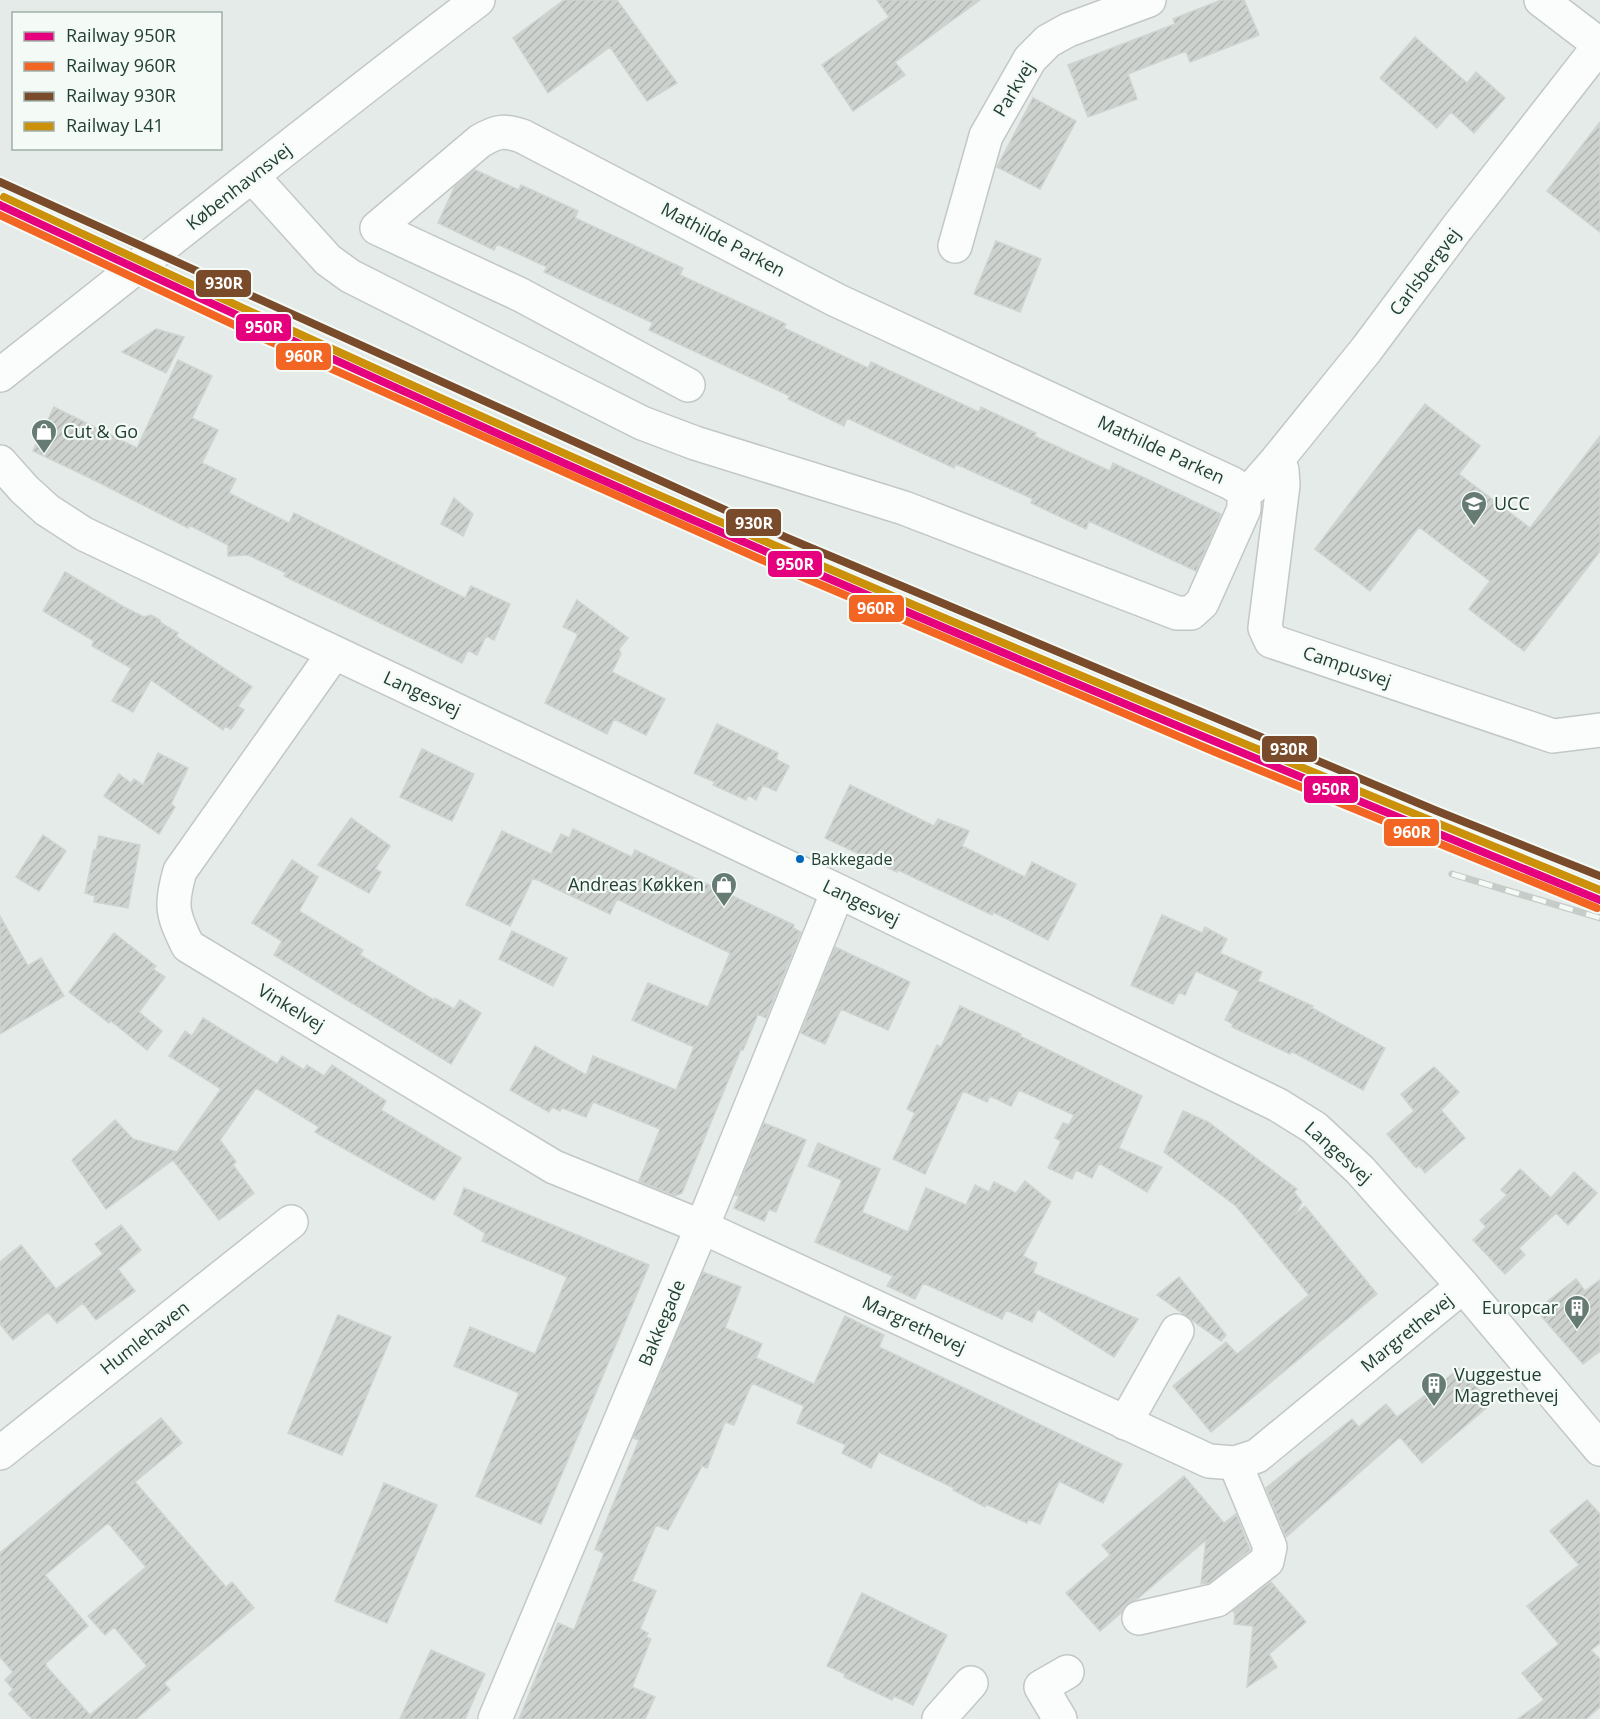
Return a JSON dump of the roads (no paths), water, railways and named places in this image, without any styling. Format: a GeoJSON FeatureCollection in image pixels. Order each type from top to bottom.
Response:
{"type":"FeatureCollection","features":[{"type":"Feature","properties":{"kind":"street","name":"Københavnsvej"},"geometry":{"type":"LineString","coordinates":[[0,375],[358,90],[478,0]]}},
{"type":"Feature","properties":{"kind":"street","name":"Parkvej"},"geometry":{"type":"LineString","coordinates":[[955,246],[986,136],[1030,59],[1048,41],[1068,30],[1149,0]]}},
{"type":"Feature","properties":{"kind":"street","name":"Carlsbergvej"},"geometry":{"type":"LineString","coordinates":[[1244,494],[1257,484],[1366,350],[1457,228],[1600,45],[1541,0]]}},
{"type":"Feature","properties":{"kind":"street","name":"Mathilde Parken"},"geometry":{"type":"LineString","coordinates":[[252,176],[328,260],[350,276],[642,423],[695,443],[904,508],[1177,613],[1191,613],[1202,603],[1244,509],[1244,494],[1231,483],[836,300],[634,193],[522,136],[507,131],[492,134],[480,141],[377,228],[521,296],[688,385]]}},
{"type":"Feature","properties":{"kind":"street","name":"Campusvej"},"geometry":{"type":"LineString","coordinates":[[1277,460],[1282,470],[1283,485],[1265,628],[1271,641],[1553,736],[1600,730]]}},
{"type":"Feature","properties":{"kind":"street","name":"Langesvej"},"geometry":{"type":"LineString","coordinates":[[0,462],[47,510],[84,534],[838,891],[1278,1105],[1315,1128],[1360,1170],[1600,1449]]}},
{"type":"Feature","properties":{"kind":"street","name":"Vinkelvej"},"geometry":{"type":"LineString","coordinates":[[334,653],[180,871],[173,897],[175,922],[188,946],[555,1167],[702,1227]]}},
{"type":"Feature","properties":{"kind":"street","name":"Bakkegade"},"geometry":{"type":"LineString","coordinates":[[495,1719],[702,1227],[838,891]]}},
{"type":"Feature","properties":{"kind":"street","name":"Humlehaven"},"geometry":{"type":"LineString","coordinates":[[0,1453],[291,1222]]}},
{"type":"Feature","properties":{"kind":"street","name":"Margrethevej"},"geometry":{"type":"LineString","coordinates":[[702,1227],[1209,1461],[1235,1463],[1257,1456],[1463,1287]]}},
{"type":"Feature","properties":{"kind":"street"},"geometry":{"type":"LineString","coordinates":[[1125,1423],[1177,1331]]}},
{"type":"Feature","properties":{"kind":"street"},"geometry":{"type":"LineString","coordinates":[[1139,1617],[1217,1600],[1267,1561],[1270,1547],[1235,1463]]}},
{"type":"Feature","properties":{"kind":"street"},"geometry":{"type":"LineString","coordinates":[[1060,1719],[1041,1687],[1067,1672]]}},
{"type":"Feature","properties":{"kind":"street"},"geometry":{"type":"LineString","coordinates":[[939,1719],[971,1683]]}},
{"type":"Feature","properties":{"kind":"railway"},"geometry":{"type":"LineString","coordinates":[[1452,874],[1600,918]]}},
{"type":"Feature","properties":{"kind":"rail line","name":"930R"},"geometry":{"type":"LineString","coordinates":[[0,182],[785,537],[1437,811],[1600,876]]}},
{"type":"Feature","properties":{"kind":"rail line","name":"L41"},"geometry":{"type":"LineString","coordinates":[[4,197],[385,373],[769,543],[1079,675],[1600,890]]}},
{"type":"Feature","properties":{"kind":"rail line","name":"950R"},"geometry":{"type":"LineString","coordinates":[[0,205],[382,382],[670,510],[1078,684],[1600,900]]}},
{"type":"Feature","properties":{"kind":"rail line","name":"960R"},"geometry":{"type":"LineString","coordinates":[[0,215],[262,338],[760,559],[1220,754],[1597,908]]}},
{"type":"Feature","properties":{"kind":"place","name":"Cut & Go"},"geometry":{"type":"Point","coordinates":[44,455]}},
{"type":"Feature","properties":{"kind":"place","name":"UCC"},"geometry":{"type":"Point","coordinates":[1474,527]}},
{"type":"Feature","properties":{"kind":"place","name":"Bakkegade"},"geometry":{"type":"Point","coordinates":[800,859]}},
{"type":"Feature","properties":{"kind":"place","name":"Andreas Køkken"},"geometry":{"type":"Point","coordinates":[724,908]}},
{"type":"Feature","properties":{"kind":"place","name":"Europcar"},"geometry":{"type":"Point","coordinates":[1577,1331]}},
{"type":"Feature","properties":{"kind":"place","name":"Vuggestue Magrethevej"},"geometry":{"type":"Point","coordinates":[1434,1408]}}]}
